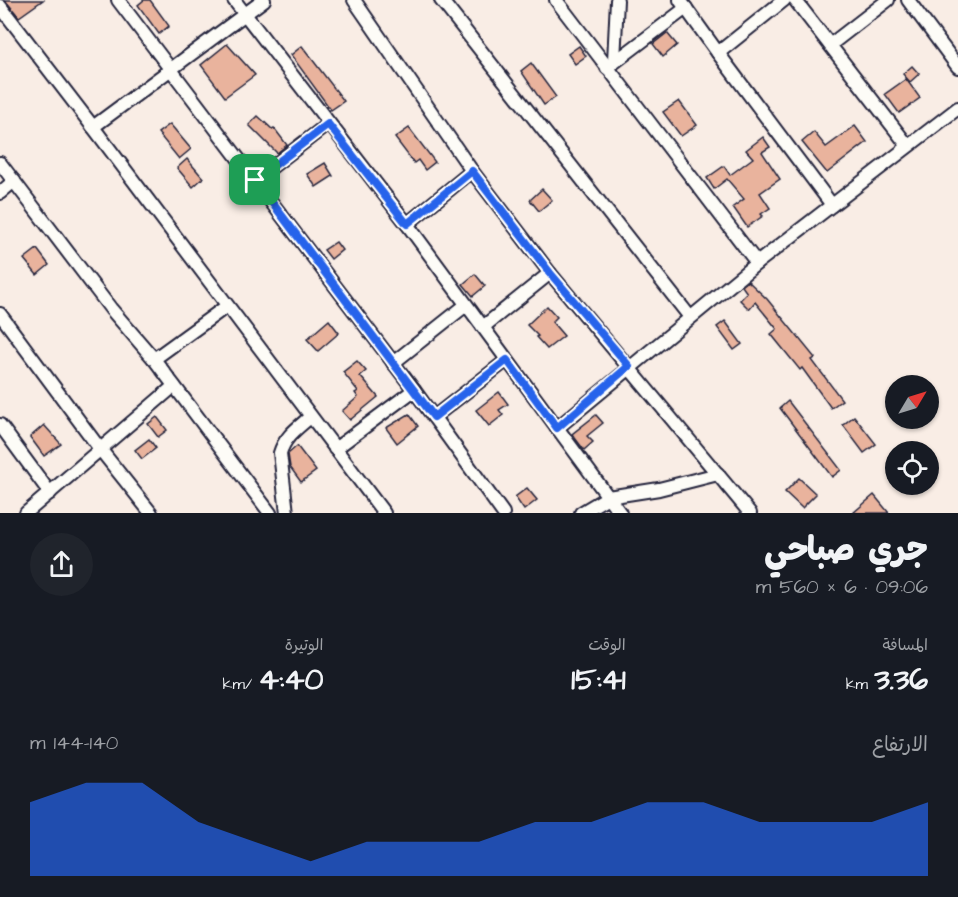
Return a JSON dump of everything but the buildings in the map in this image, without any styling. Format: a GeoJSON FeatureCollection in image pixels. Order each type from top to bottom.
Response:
{"type":"FeatureCollection","features":[{"type":"Feature","properties":{"kind":"street"},"geometry":{"type":"LineString","coordinates":[[118,0],[414,390],[503,513]]}},
{"type":"Feature","properties":{"kind":"street"},"geometry":{"type":"LineString","coordinates":[[234,0],[407,224],[620,513]]}},
{"type":"Feature","properties":{"kind":"street"},"geometry":{"type":"LineString","coordinates":[[93,127],[264,0]]}},
{"type":"Feature","properties":{"kind":"street"},"geometry":{"type":"LineString","coordinates":[[354,0],[472,171],[550,273],[750,513]]}},
{"type":"Feature","properties":{"kind":"street"},"geometry":{"type":"LineString","coordinates":[[441,0],[690,317]]}},
{"type":"Feature","properties":{"kind":"street"},"geometry":{"type":"LineString","coordinates":[[555,0],[610,64],[757,262]]}},
{"type":"Feature","properties":{"kind":"street"},"geometry":{"type":"LineString","coordinates":[[610,64],[617,0]]}},
{"type":"Feature","properties":{"kind":"street"},"geometry":{"type":"LineString","coordinates":[[718,53],[784,0]]}},
{"type":"Feature","properties":{"kind":"street"},"geometry":{"type":"LineString","coordinates":[[795,0],[908,146]]}},
{"type":"Feature","properties":{"kind":"street"},"geometry":{"type":"LineString","coordinates":[[830,45],[888,0]]}},
{"type":"Feature","properties":{"kind":"street"},"geometry":{"type":"LineString","coordinates":[[908,0],[958,67]]}},
{"type":"Feature","properties":{"kind":"street"},"geometry":{"type":"LineString","coordinates":[[610,64],[683,4],[832,205]]}},
{"type":"Feature","properties":{"kind":"street"},"geometry":{"type":"LineString","coordinates":[[0,6],[384,513]]}},
{"type":"Feature","properties":{"kind":"street"},"geometry":{"type":"LineString","coordinates":[[557,428],[757,262],[958,108]]}},
{"type":"Feature","properties":{"kind":"street"},"geometry":{"type":"LineString","coordinates":[[255,180],[328,124]]}},
{"type":"Feature","properties":{"kind":"street"},"geometry":{"type":"LineString","coordinates":[[0,163],[111,309],[154,359],[270,513]]}},
{"type":"Feature","properties":{"kind":"street"},"geometry":{"type":"LineString","coordinates":[[407,224],[472,171]]}},
{"type":"Feature","properties":{"kind":"street"},"geometry":{"type":"LineString","coordinates":[[0,192],[14,182]]}},
{"type":"Feature","properties":{"kind":"street"},"geometry":{"type":"LineString","coordinates":[[483,327],[550,273]]}},
{"type":"Feature","properties":{"kind":"street"},"geometry":{"type":"LineString","coordinates":[[393,363],[466,305]]}},
{"type":"Feature","properties":{"kind":"street"},"geometry":{"type":"LineString","coordinates":[[154,359],[227,306]]}},
{"type":"Feature","properties":{"kind":"street"},"geometry":{"type":"LineString","coordinates":[[0,314],[100,449],[151,513]]}},
{"type":"Feature","properties":{"kind":"street"},"geometry":{"type":"LineString","coordinates":[[434,417],[507,360]]}},
{"type":"Feature","properties":{"kind":"street"},"geometry":{"type":"LineString","coordinates":[[31,511],[50,492],[174,386]]}},
{"type":"Feature","properties":{"kind":"street"},"geometry":{"type":"LineString","coordinates":[[335,449],[414,390]]}},
{"type":"Feature","properties":{"kind":"street"},"geometry":{"type":"LineString","coordinates":[[287,513],[280,453],[283,443],[290,434],[310,417]]}},
{"type":"Feature","properties":{"kind":"street"},"geometry":{"type":"LineString","coordinates":[[0,425],[50,492]]}},
{"type":"Feature","properties":{"kind":"street"},"geometry":{"type":"LineString","coordinates":[[581,513],[608,497],[659,489],[718,474]]}},
{"type":"Feature","properties":{"kind":"route"},"geometry":{"type":"LineString","coordinates":[[328,124],[407,224],[472,171],[550,273],[629,366],[557,428],[507,360],[434,417],[255,180],[328,124]]}}]}
